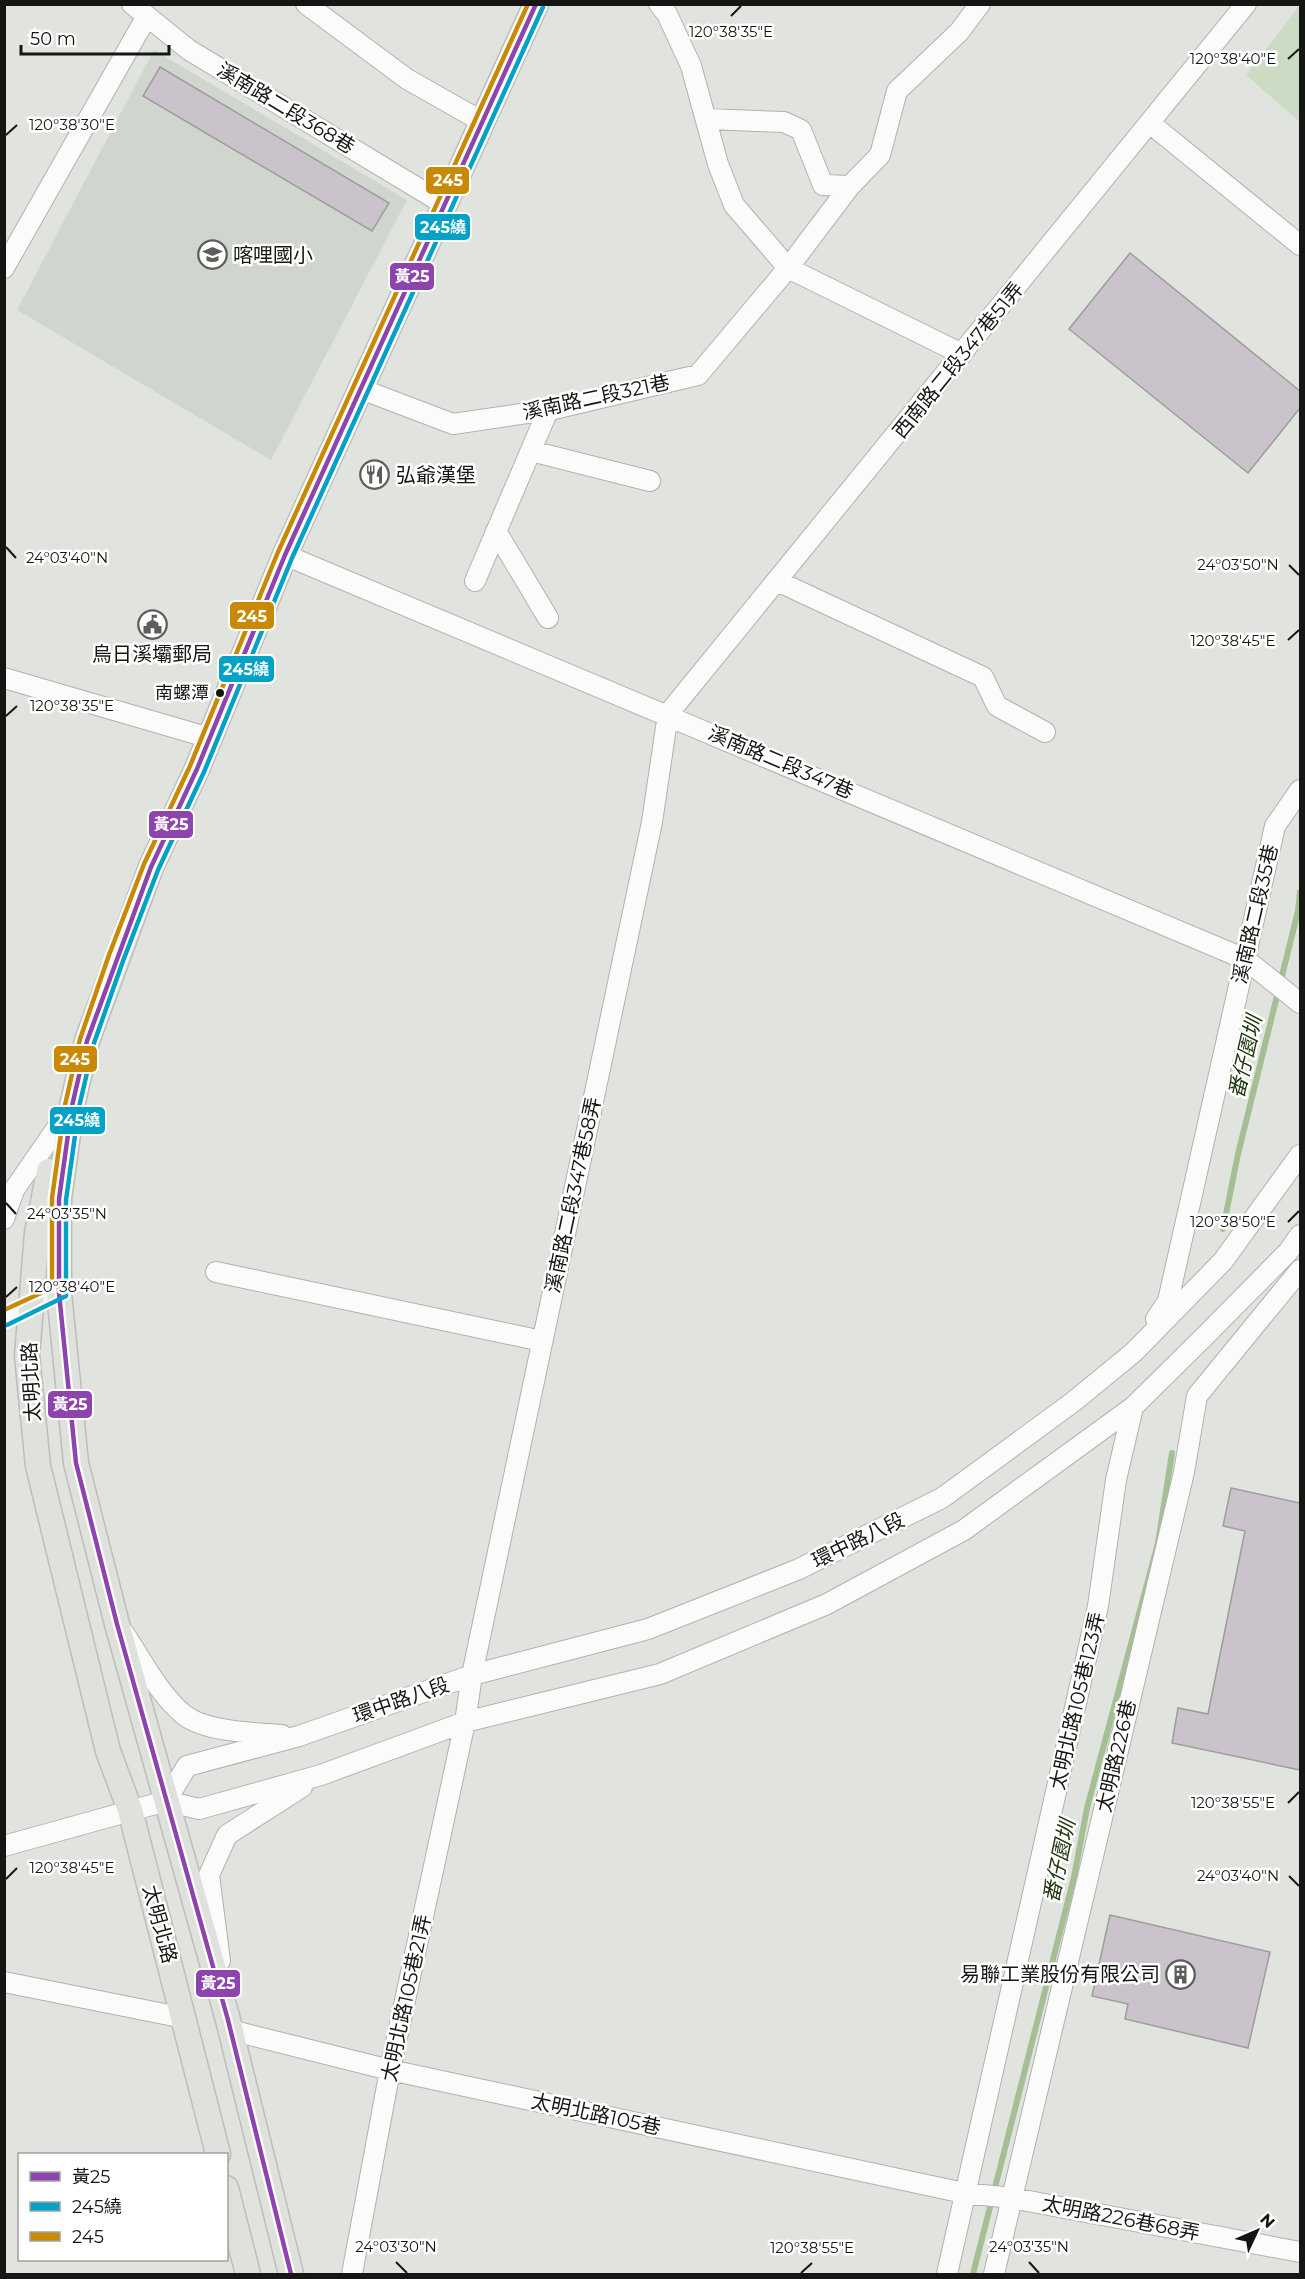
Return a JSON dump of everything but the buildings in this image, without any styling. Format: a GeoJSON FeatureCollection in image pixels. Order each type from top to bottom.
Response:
{"type":"FeatureCollection","features":[{"type":"Feature","properties":{"kind":"main road"},"geometry":{"type":"LineString","coordinates":[[72,1106],[87,1041],[151,867],[210,738],[285,555],[536,4]]}},
{"type":"Feature","properties":{"kind":"main road","name":"太明北路"},"geometry":{"type":"LineString","coordinates":[[72,1106],[58,1199],[59,1293],[76,1463],[117,1624],[229,2025],[291,2274]]}},
{"type":"Feature","properties":{"kind":"main road","name":"太明北路"},"geometry":{"type":"LineString","coordinates":[[72,1106],[45,1180],[30,1306],[27,1356],[38,1466],[108,1751],[130,1810],[218,2153]]}},
{"type":"Feature","properties":{"kind":"main road"},"geometry":{"type":"LineString","coordinates":[[228,2196],[248,2274]]}},
{"type":"Feature","properties":{"kind":"street"},"geometry":{"type":"LineString","coordinates":[[306,4],[407,80],[481,121]]}},
{"type":"Feature","properties":{"kind":"street"},"geometry":{"type":"LineString","coordinates":[[659,4],[667,14],[691,66],[718,164],[734,205],[788,267],[962,354]]}},
{"type":"Feature","properties":{"kind":"street","name":"溪南路二段321巷"},"geometry":{"type":"LineString","coordinates":[[361,389],[453,424],[549,408],[698,375],[788,267],[849,186],[880,155],[897,91],[959,32],[980,4]]}},
{"type":"Feature","properties":{"kind":"street","name":"西南路二段347巷51弄"},"geometry":{"type":"LineString","coordinates":[[668,714],[1151,124],[1246,4]]}},
{"type":"Feature","properties":{"kind":"street"},"geometry":{"type":"LineString","coordinates":[[4,268],[139,10]]}},
{"type":"Feature","properties":{"kind":"street","name":"溪南路二段368巷"},"geometry":{"type":"LineString","coordinates":[[139,10],[189,50],[444,204]]}},
{"type":"Feature","properties":{"kind":"street"},"geometry":{"type":"LineString","coordinates":[[706,118],[784,122],[801,130],[823,185],[849,186]]}},
{"type":"Feature","properties":{"kind":"street"},"geometry":{"type":"LineString","coordinates":[[1151,124],[1300,245]]}},
{"type":"Feature","properties":{"kind":"street"},"geometry":{"type":"LineString","coordinates":[[475,581],[549,408]]}},
{"type":"Feature","properties":{"kind":"street"},"geometry":{"type":"LineString","coordinates":[[531,451],[650,482]]}},
{"type":"Feature","properties":{"kind":"street"},"geometry":{"type":"LineString","coordinates":[[496,531],[548,618]]}},
{"type":"Feature","properties":{"kind":"street","name":"溪南路二段347巷"},"geometry":{"type":"LineString","coordinates":[[285,555],[668,714],[1245,959],[1293,997]]}},
{"type":"Feature","properties":{"kind":"street"},"geometry":{"type":"LineString","coordinates":[[777,581],[983,677],[997,706],[1045,732]]}},
{"type":"Feature","properties":{"kind":"street"},"geometry":{"type":"LineString","coordinates":[[4,678],[210,738]]}},
{"type":"Feature","properties":{"kind":"street","name":"溪南路二段347巷58弄"},"geometry":{"type":"LineString","coordinates":[[472,1675],[652,822],[668,714]]}},
{"type":"Feature","properties":{"kind":"street","name":"溪南路二段35巷"},"geometry":{"type":"LineString","coordinates":[[1134,1352],[1168,1301],[1275,826],[1300,790]]}},
{"type":"Feature","properties":{"kind":"street"},"geometry":{"type":"LineString","coordinates":[[4,1219],[14,1190],[72,1106]]}},
{"type":"Feature","properties":{"kind":"street","name":"環中路八段"},"geometry":{"type":"LineString","coordinates":[[166,1801],[188,1766],[299,1736],[472,1675],[648,1629],[799,1569],[942,1498],[1073,1402],[1134,1352],[1223,1261],[1300,1155]]}},
{"type":"Feature","properties":{"kind":"street","name":"環中路八段"},"geometry":{"type":"LineString","coordinates":[[4,1846],[166,1801],[199,1809],[321,1776],[465,1722],[660,1674],[827,1604],[964,1530],[1133,1407],[1263,1277],[1300,1235]]}},
{"type":"Feature","properties":{"kind":"street","name":"太明路226巷"},"geometry":{"type":"LineString","coordinates":[[994,2274],[1184,1472],[1197,1396],[1300,1270]]}},
{"type":"Feature","properties":{"kind":"street"},"geometry":{"type":"LineString","coordinates":[[216,1272],[542,1341]]}},
{"type":"Feature","properties":{"kind":"street"},"geometry":{"type":"LineString","coordinates":[[4,1318],[59,1293]]}},
{"type":"Feature","properties":{"kind":"street","name":"太明北路105巷123弄"},"geometry":{"type":"LineString","coordinates":[[947,2274],[1098,1606],[1116,1480],[1133,1407]]}},
{"type":"Feature","properties":{"kind":"street","name":"環中路八段"},"geometry":{"type":"LineString","coordinates":[[117,1624],[165,1695],[184,1716],[230,1731],[299,1736]]}},
{"type":"Feature","properties":{"kind":"street","name":"太明北路105巷21弄"},"geometry":{"type":"LineString","coordinates":[[352,2274],[390,2070],[465,1722],[472,1675]]}},
{"type":"Feature","properties":{"kind":"street","name":"環中路八段"},"geometry":{"type":"LineString","coordinates":[[229,2025],[209,1875],[227,1835],[321,1776]]}},
{"type":"Feature","properties":{"kind":"street"},"geometry":{"type":"LineString","coordinates":[[4,1982],[184,2018]]}},
{"type":"Feature","properties":{"kind":"street","name":"太明北路105巷"},"geometry":{"type":"LineString","coordinates":[[229,2025],[390,2070],[964,2193],[1012,2198]]}},
{"type":"Feature","properties":{"kind":"street","name":"太明路226巷68弄"},"geometry":{"type":"LineString","coordinates":[[1012,2198],[1300,2252]]}},
{"type":"Feature","properties":{"kind":"shaded area","name":"喀哩國小"},"geometry":{"type":"Polygon","coordinates":[[[154,50],[407,200],[271,460],[17,310],[154,50]]]}},
{"type":"Feature","properties":{"kind":"green space"},"geometry":{"type":"Polygon","coordinates":[[[1300,5],[1300,122],[1246,75],[1300,5]]]}},
{"type":"Feature","properties":{"kind":"waterway","name":"番仔園圳"},"geometry":{"type":"LineString","coordinates":[[1223,1229],[1238,1154],[1298,911],[1300,892]]}},
{"type":"Feature","properties":{"kind":"waterway","name":"番仔園圳"},"geometry":{"type":"LineString","coordinates":[[973,2274],[1074,1877],[1087,1808],[1158,1543],[1172,1453]]}},
{"type":"Feature","properties":{"kind":"transit line","name":"245"},"geometry":{"type":"LineString","coordinates":[[4,1310],[52,1288],[52,1198],[65,1105],[80,1039],[109,955],[144,864],[190,766],[278,552],[528,4]]}},
{"type":"Feature","properties":{"kind":"transit line","name":"黃25"},"geometry":{"type":"LineString","coordinates":[[291,2274],[228,2020],[117,1624],[76,1463],[59,1293],[59,1199],[72,1106],[87,1041],[151,867],[197,769],[285,555],[536,4]]}},
{"type":"Feature","properties":{"kind":"transit line","name":"245繞"},"geometry":{"type":"LineString","coordinates":[[7,1325],[66,1296],[66,1200],[79,1107],[94,1043],[123,961],[158,870],[204,772],[292,558],[543,7]]}},
{"type":"Feature","properties":{"kind":"place","name":"喀哩國小"},"geometry":{"type":"Point","coordinates":[212,255]}},
{"type":"Feature","properties":{"kind":"place","name":"弘爺漢堡"},"geometry":{"type":"Point","coordinates":[375,475]}},
{"type":"Feature","properties":{"kind":"place","name":"烏日溪壩郵局"},"geometry":{"type":"Point","coordinates":[152,624]}},
{"type":"Feature","properties":{"kind":"place","name":"南螺潭"},"geometry":{"type":"Point","coordinates":[220,693]}},
{"type":"Feature","properties":{"kind":"place","name":"易聯工業股份有限公司"},"geometry":{"type":"Point","coordinates":[1181,1974]}}]}
